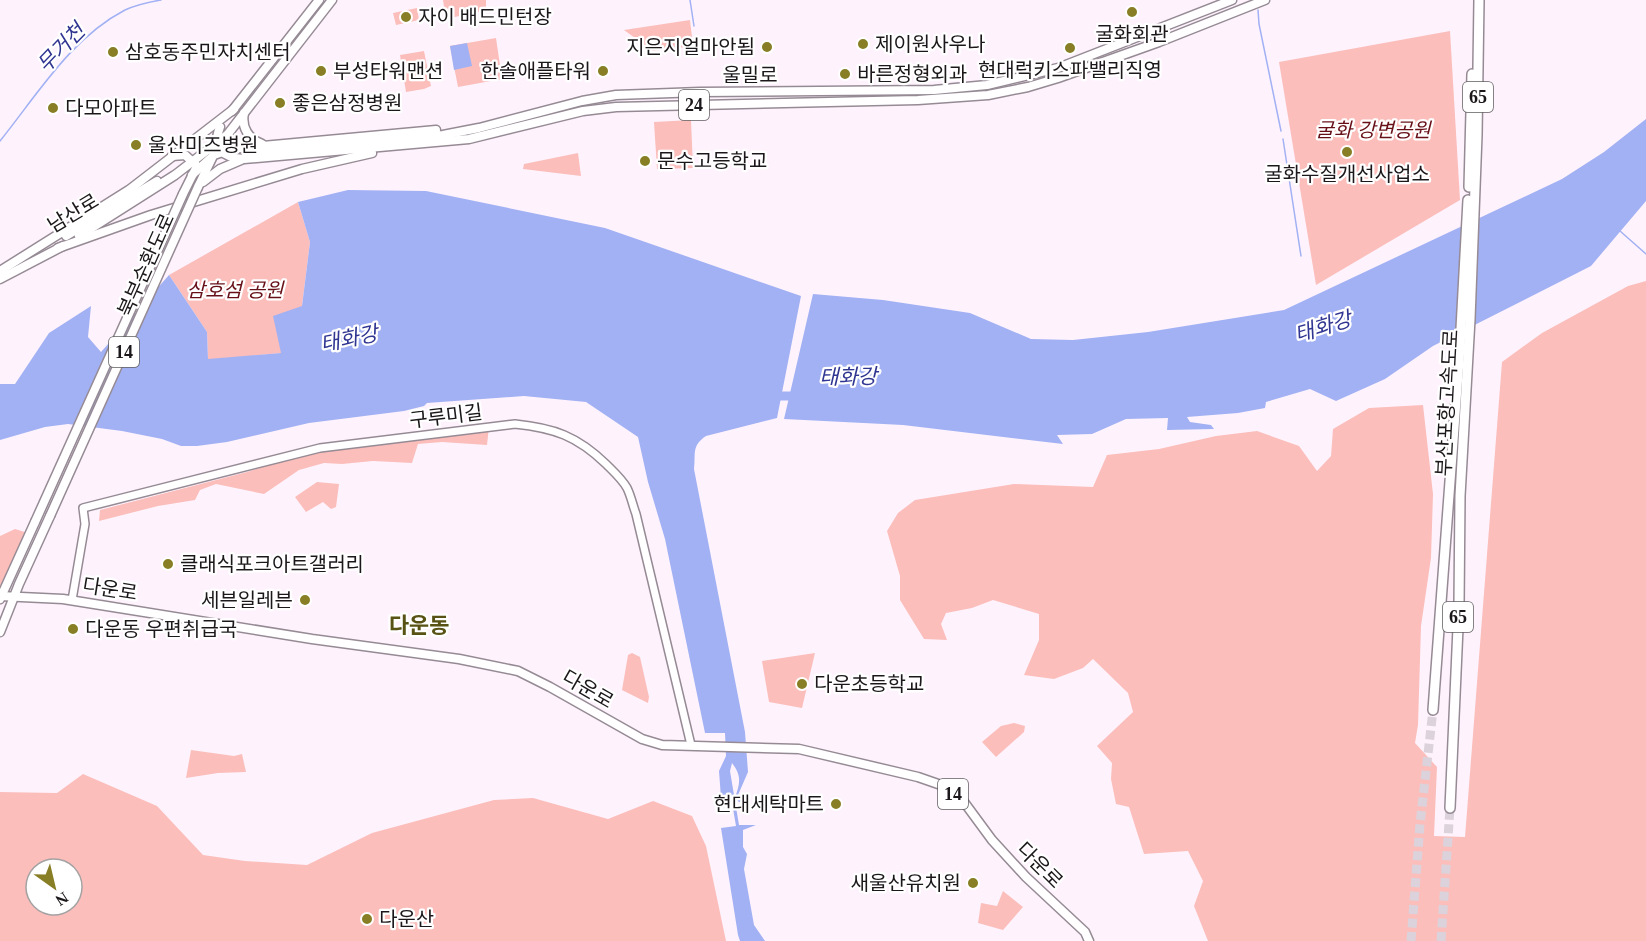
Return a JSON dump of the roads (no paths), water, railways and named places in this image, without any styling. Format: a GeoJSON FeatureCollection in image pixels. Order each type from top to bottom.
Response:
{"type":"FeatureCollection","features":[{"type":"Feature","properties":{"kind":"highway","name":"부산포항고속도로"},"geometry":{"type":"LineString","coordinates":[[1433,710],[1467,233],[1474,0]]}},
{"type":"Feature","properties":{"kind":"highway","name":"부산포항고속도로"},"geometry":{"type":"LineString","coordinates":[[1450,808],[1459,605],[1460,496],[1477,135],[1479,0]]}},
{"type":"Feature","properties":{"kind":"main road","name":"북부순환도로"},"geometry":{"type":"LineString","coordinates":[[0,595],[8,582],[198,163],[220,127],[319,0]]}},
{"type":"Feature","properties":{"kind":"main road","name":"북부순환도로"},"geometry":{"type":"LineString","coordinates":[[0,632],[14,596],[198,187],[227,135],[332,0]]}},
{"type":"Feature","properties":{"kind":"main road","name":"울밀로"},"geometry":{"type":"LineString","coordinates":[[258,152],[419,138],[508,121],[582,101],[616,95],[934,90],[987,85],[1065,66],[1232,0]]}},
{"type":"Feature","properties":{"kind":"main road","name":"울밀로"},"geometry":{"type":"LineString","coordinates":[[420,144],[476,138],[583,111],[616,107],[918,100],[988,95],[1028,87],[1067,75],[1265,0]]}},
{"type":"Feature","properties":{"kind":"main road"},"geometry":{"type":"LineString","coordinates":[[0,271],[129,190],[234,109]]}},
{"type":"Feature","properties":{"kind":"main road"},"geometry":{"type":"LineString","coordinates":[[244,113],[243,122],[247,133],[255,141],[266,145]]}},
{"type":"Feature","properties":{"kind":"main road"},"geometry":{"type":"LineString","coordinates":[[58,248],[164,180],[198,163],[218,149],[480,126],[508,121]]}},
{"type":"Feature","properties":{"kind":"main road"},"geometry":{"type":"LineString","coordinates":[[220,127],[217,135],[218,149],[226,156],[244,159],[420,144]]}},
{"type":"Feature","properties":{"kind":"main road"},"geometry":{"type":"LineString","coordinates":[[58,248],[130,221],[302,169],[420,144]]}},
{"type":"Feature","properties":{"kind":"main road"},"geometry":{"type":"LineString","coordinates":[[172,156],[185,155],[198,163],[201,177],[198,187]]}},
{"type":"Feature","properties":{"kind":"main road"},"geometry":{"type":"LineString","coordinates":[[198,187],[220,169],[244,159]]}},
{"type":"Feature","properties":{"kind":"main road"},"geometry":{"type":"LineString","coordinates":[[164,180],[179,182],[183,194]]}},
{"type":"Feature","properties":{"kind":"main road","name":"남산로"},"geometry":{"type":"LineString","coordinates":[[0,271],[46,248],[164,180]]}},
{"type":"Feature","properties":{"kind":"main road","name":"남산로"},"geometry":{"type":"LineString","coordinates":[[0,279],[58,248]]}},
{"type":"Feature","properties":{"kind":"main road","name":"다운로"},"geometry":{"type":"LineString","coordinates":[[0,595],[72,600],[312,639],[459,659],[518,671],[642,739],[662,745],[799,748],[918,777],[941,785],[964,802],[992,840],[1026,877],[1085,932],[1089,941]]}},
{"type":"Feature","properties":{"kind":"street","name":"구루미길"},"geometry":{"type":"LineString","coordinates":[[72,600],[85,524],[83,508],[320,448],[515,424],[544,427],[569,436],[591,450],[628,489],[691,745]]}},
{"type":"Feature","properties":{"kind":"water"},"geometry":{"type":"Polygon","coordinates":[[[467,43],[472,66],[454,70],[450,46],[467,43]]]}},
{"type":"Feature","properties":{"kind":"water"},"geometry":{"type":"Polygon","coordinates":[[[1646,119],[1646,201],[1591,266],[1433,346],[1385,379],[1336,401],[1310,389],[1266,402],[1265,408],[1238,413],[1187,417],[1190,422],[1211,425],[1214,429],[1167,430],[1168,418],[1126,419],[1092,434],[1057,435],[1063,444],[903,425],[784,419],[813,294],[883,300],[970,313],[1031,339],[1073,340],[1148,332],[1284,310],[1562,179],[1604,152],[1646,119]]]}},
{"type":"Feature","properties":{"kind":"water"},"geometry":{"type":"Polygon","coordinates":[[[348,190],[426,191],[605,228],[801,296],[777,418],[706,436],[696,447],[694,469],[745,732],[748,772],[738,795],[742,796],[744,801],[739,802],[735,798],[739,780],[732,763],[730,771],[739,825],[756,825],[743,830],[743,847],[747,854],[744,869],[754,925],[765,941],[740,941],[738,935],[721,828],[736,826],[731,797],[721,798],[719,771],[726,756],[725,733],[705,733],[665,539],[648,482],[638,437],[586,402],[524,396],[427,403],[424,406],[404,411],[309,423],[227,442],[197,446],[181,446],[162,439],[122,431],[68,424],[45,427],[0,440],[0,384],[15,384],[49,333],[91,306],[88,337],[101,352],[169,275],[207,332],[208,359],[281,353],[273,316],[302,306],[310,242],[298,202],[348,190]]]}},
{"type":"Feature","properties":{"kind":"waterway","name":"무거천"},"geometry":{"type":"LineString","coordinates":[[0,141],[56,69],[88,36],[125,10],[161,0]]}},
{"type":"Feature","properties":{"kind":"waterway"},"geometry":{"type":"LineString","coordinates":[[690,0],[694,26]]}},
{"type":"Feature","properties":{"kind":"waterway"},"geometry":{"type":"LineString","coordinates":[[1258,10],[1281,131]]}},
{"type":"Feature","properties":{"kind":"waterway"},"geometry":{"type":"LineString","coordinates":[[1283,139],[1301,256]]}},
{"type":"Feature","properties":{"kind":"waterway"},"geometry":{"type":"LineString","coordinates":[[1620,231],[1646,254]]}},
{"type":"Feature","properties":{"kind":"waterway","name":"태화강"},"geometry":{"type":"LineString","coordinates":[[769,396],[800,396]]}},
{"type":"Feature","properties":{"kind":"tunnel"},"geometry":{"type":"LineString","coordinates":[[229,155],[258,152]]}},
{"type":"Feature","properties":{"kind":"tunnel"},"geometry":{"type":"LineString","coordinates":[[1411,941],[1420,824],[1433,710]]}},
{"type":"Feature","properties":{"kind":"tunnel"},"geometry":{"type":"LineString","coordinates":[[1441,941],[1450,808]]}},
{"type":"Feature","properties":{"kind":"place","name":"굴화회관"},"geometry":{"type":"Point","coordinates":[1132,12]}},
{"type":"Feature","properties":{"kind":"place","name":"자이 배드민턴장"},"geometry":{"type":"Point","coordinates":[406,17]}},
{"type":"Feature","properties":{"kind":"place","name":"제이원사우나"},"geometry":{"type":"Point","coordinates":[863,44]}},
{"type":"Feature","properties":{"kind":"place","name":"지은지얼마안됨"},"geometry":{"type":"Point","coordinates":[767,47]}},
{"type":"Feature","properties":{"kind":"place","name":"현대럭키스파밸리직영"},"geometry":{"type":"Point","coordinates":[1070,48]}},
{"type":"Feature","properties":{"kind":"place","name":"삼호동주민자치센터"},"geometry":{"type":"Point","coordinates":[113,52]}},
{"type":"Feature","properties":{"kind":"place","name":"부성타워맨션"},"geometry":{"type":"Point","coordinates":[321,71]}},
{"type":"Feature","properties":{"kind":"place","name":"한솔애플타워"},"geometry":{"type":"Point","coordinates":[603,71]}},
{"type":"Feature","properties":{"kind":"place","name":"바른정형외과"},"geometry":{"type":"Point","coordinates":[845,74]}},
{"type":"Feature","properties":{"kind":"place","name":"좋은삼정병원"},"geometry":{"type":"Point","coordinates":[280,103]}},
{"type":"Feature","properties":{"kind":"place","name":"다모아파트"},"geometry":{"type":"Point","coordinates":[53,108]}},
{"type":"Feature","properties":{"kind":"place","name":"울산미즈병원"},"geometry":{"type":"Point","coordinates":[136,145]}},
{"type":"Feature","properties":{"kind":"place","name":"굴화수질개선사업소"},"geometry":{"type":"Point","coordinates":[1347,152]}},
{"type":"Feature","properties":{"kind":"place","name":"문수고등학교"},"geometry":{"type":"Point","coordinates":[645,161]}},
{"type":"Feature","properties":{"kind":"place","name":"클래식포크아트갤러리"},"geometry":{"type":"Point","coordinates":[168,564]}},
{"type":"Feature","properties":{"kind":"place","name":"세븐일레븐"},"geometry":{"type":"Point","coordinates":[305,600]}},
{"type":"Feature","properties":{"kind":"place","name":"다운동 우편취급국"},"geometry":{"type":"Point","coordinates":[73,629]}},
{"type":"Feature","properties":{"kind":"place","name":"다운초등학교"},"geometry":{"type":"Point","coordinates":[802,684]}},
{"type":"Feature","properties":{"kind":"place","name":"현대세탁마트"},"geometry":{"type":"Point","coordinates":[836,804]}},
{"type":"Feature","properties":{"kind":"place","name":"새울산유치원"},"geometry":{"type":"Point","coordinates":[973,883]}},
{"type":"Feature","properties":{"kind":"place","name":"다운산"},"geometry":{"type":"Point","coordinates":[367,919]}},
{"type":"Feature","properties":{"kind":"district","name":"다운동"},"geometry":{"type":"Point","coordinates":[419,625]}},
{"type":"Feature","properties":{"kind":"park label","name":"굴화 강변공원"},"geometry":{"type":"Point","coordinates":[1373,130]}},
{"type":"Feature","properties":{"kind":"park label","name":"삼호섬 공원"},"geometry":{"type":"Point","coordinates":[235,290]}}]}
